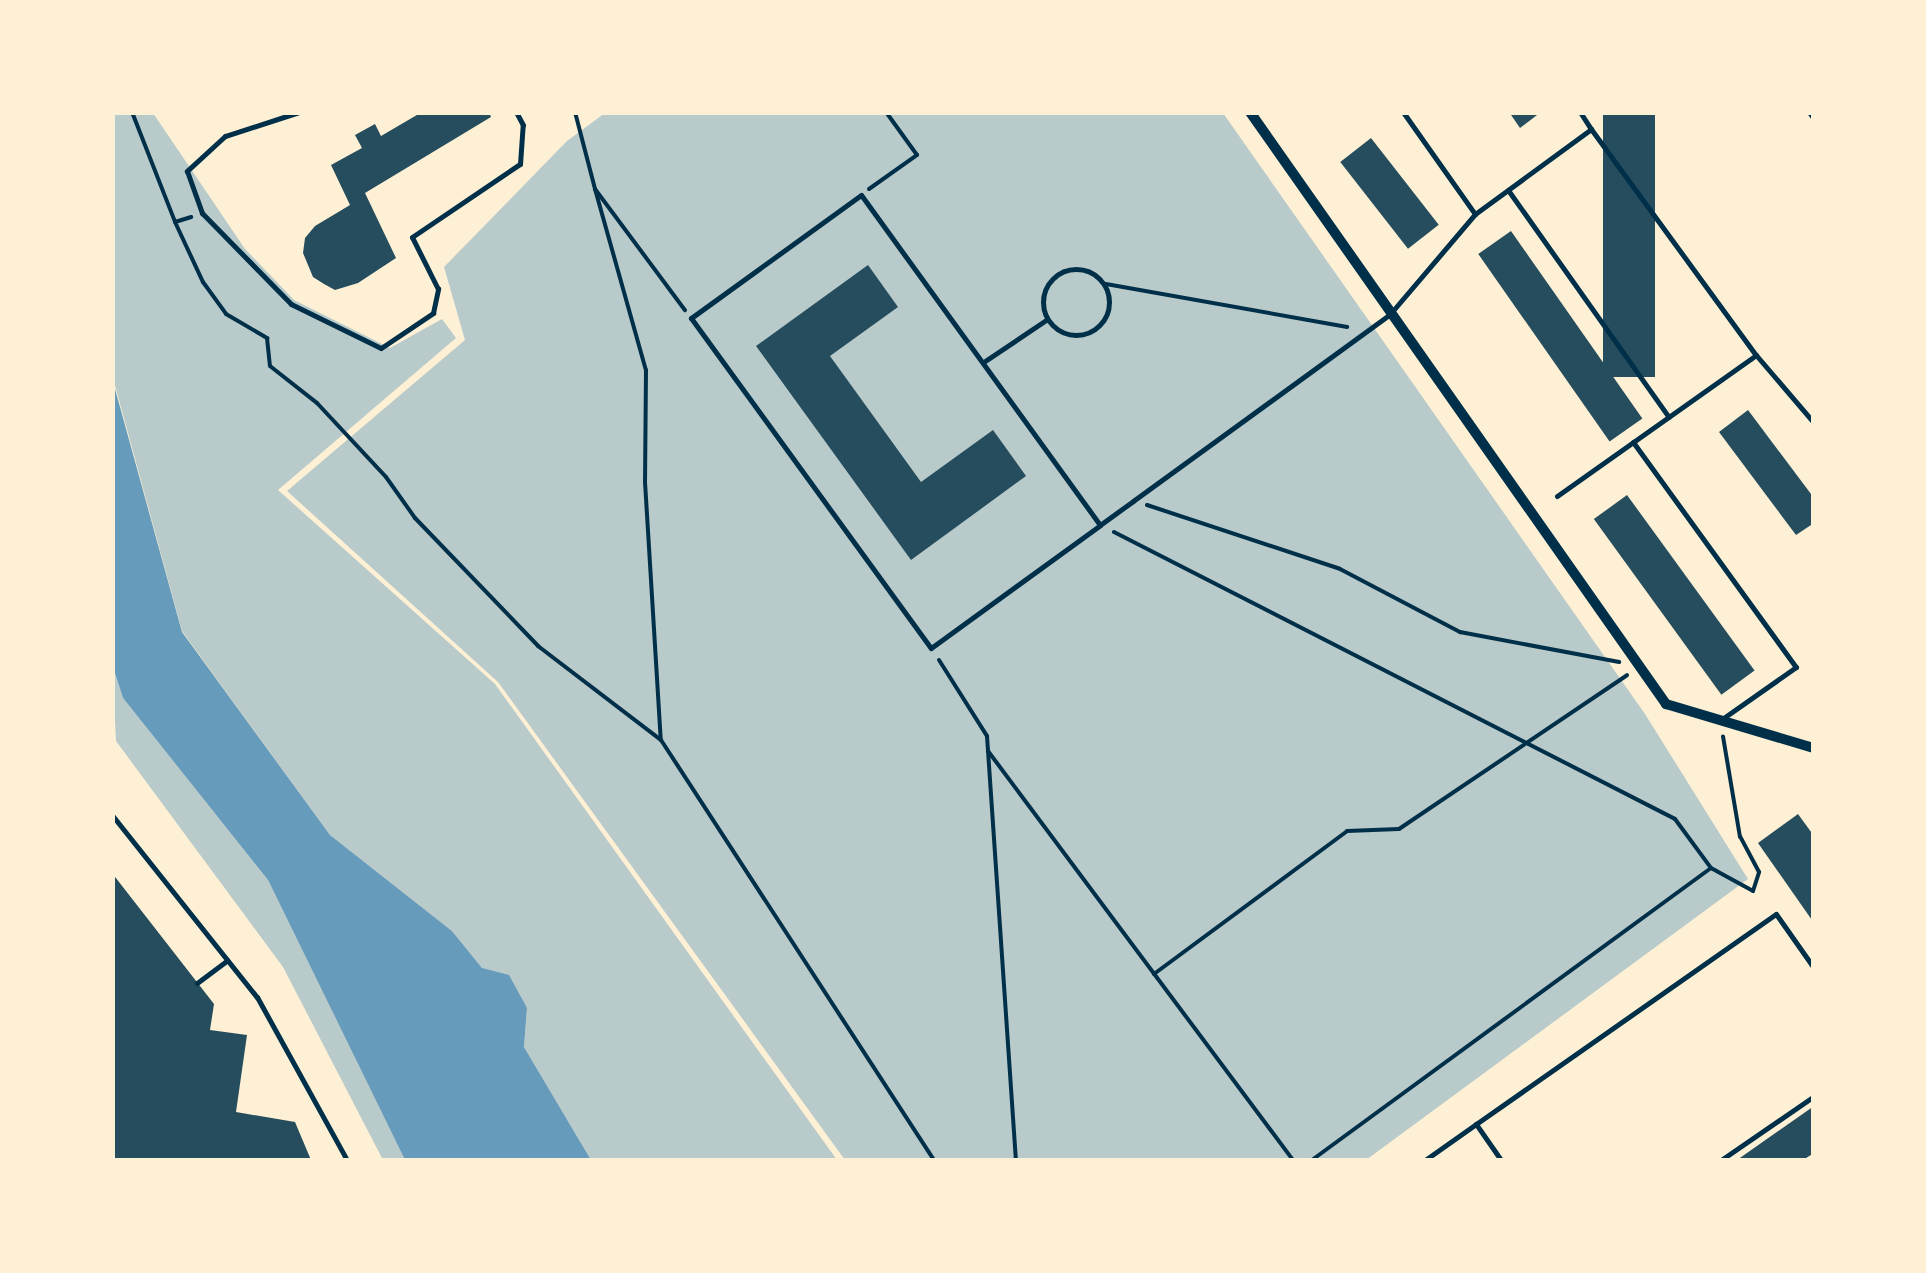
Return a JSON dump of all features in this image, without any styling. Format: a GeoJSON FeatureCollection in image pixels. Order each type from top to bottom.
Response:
{"type":"FeatureCollection","features":[{"type":"Feature","properties":{"kind":"street"},"geometry":{"type":"LineString","coordinates":[[1250,112],[1666,704],[1814,748]]}},
{"type":"Feature","properties":{"kind":"lane"},"geometry":{"type":"LineString","coordinates":[[299,112],[224,136],[187,171],[202,213],[291,304],[381,348],[433,313],[438,289],[412,236],[520,164],[523,124],[516,112]]}},
{"type":"Feature","properties":{"kind":"lane"},"geometry":{"type":"LineString","coordinates":[[1403,112],[1475,214]]}},
{"type":"Feature","properties":{"kind":"lane"},"geometry":{"type":"LineString","coordinates":[[1580,112],[1756,355],[1814,423]]}},
{"type":"Feature","properties":{"kind":"lane"},"geometry":{"type":"LineString","coordinates":[[1809,112],[1814,119]]}},
{"type":"Feature","properties":{"kind":"lane"},"geometry":{"type":"LineString","coordinates":[[1100,525],[861,195],[691,318],[930,648],[1100,525],[1390,314],[1475,214],[1591,128]]}},
{"type":"Feature","properties":{"kind":"lane"},"geometry":{"type":"LineString","coordinates":[[1508,190],[1670,416]]}},
{"type":"Feature","properties":{"kind":"lane"},"geometry":{"type":"LineString","coordinates":[[1084,268],[1106,284],[1110,310],[1094,332],[1068,335],[1046,320],[1042,294],[1058,272],[1084,268]]}},
{"type":"Feature","properties":{"kind":"lane"},"geometry":{"type":"LineString","coordinates":[[984,361],[1046,320]]}},
{"type":"Feature","properties":{"kind":"lane"},"geometry":{"type":"LineString","coordinates":[[1556,496],[1756,355]]}},
{"type":"Feature","properties":{"kind":"lane"},"geometry":{"type":"LineString","coordinates":[[1634,442],[1796,667],[1721,720]]}},
{"type":"Feature","properties":{"kind":"lane"},"geometry":{"type":"LineString","coordinates":[[112,814],[272,1020],[347,1160]]}},
{"type":"Feature","properties":{"kind":"lane"},"geometry":{"type":"LineString","coordinates":[[1425,1160],[1776,914],[1814,968]]}},
{"type":"Feature","properties":{"kind":"lane"},"geometry":{"type":"LineString","coordinates":[[197,983],[227,960]]}},
{"type":"Feature","properties":{"kind":"lane"},"geometry":{"type":"LineString","coordinates":[[1721,1160],[1814,1096]]}},
{"type":"Feature","properties":{"kind":"lane"},"geometry":{"type":"LineString","coordinates":[[1476,1124],[1501,1160]]}},
{"type":"Feature","properties":{"kind":"path"},"geometry":{"type":"LineString","coordinates":[[132,112],[175,222],[203,282],[226,314],[267,338],[270,366],[317,403],[386,477],[415,518],[538,646],[661,740],[934,1160]]}},
{"type":"Feature","properties":{"kind":"path"},"geometry":{"type":"LineString","coordinates":[[575,112],[646,370],[645,482],[661,740]]}},
{"type":"Feature","properties":{"kind":"path"},"geometry":{"type":"LineString","coordinates":[[861,195],[917,154],[886,112]]}},
{"type":"Feature","properties":{"kind":"path"},"geometry":{"type":"LineString","coordinates":[[595,188],[691,318]]}},
{"type":"Feature","properties":{"kind":"path"},"geometry":{"type":"LineString","coordinates":[[175,222],[202,213]]}},
{"type":"Feature","properties":{"kind":"path"},"geometry":{"type":"LineString","coordinates":[[1106,284],[1367,331]]}},
{"type":"Feature","properties":{"kind":"path"},"geometry":{"type":"LineString","coordinates":[[1132,501],[1340,568],[1460,632],[1639,666]]}},
{"type":"Feature","properties":{"kind":"path"},"geometry":{"type":"LineString","coordinates":[[1100,525],[1675,820],[1710,868],[1753,891],[1759,872],[1740,837],[1721,720]]}},
{"type":"Feature","properties":{"kind":"path"},"geometry":{"type":"LineString","coordinates":[[930,648],[987,736],[1016,1160]]}},
{"type":"Feature","properties":{"kind":"path"},"geometry":{"type":"LineString","coordinates":[[1154,974],[1347,831],[1399,829],[1639,666]]}},
{"type":"Feature","properties":{"kind":"path"},"geometry":{"type":"LineString","coordinates":[[988,752],[1293,1160]]}},
{"type":"Feature","properties":{"kind":"path"},"geometry":{"type":"LineString","coordinates":[[1312,1160],[1710,868]]}},
{"type":"Feature","properties":{"kind":"shaded area"},"geometry":{"type":"Polygon","coordinates":[[[112,113],[153,113],[245,249],[294,300],[390,348],[442,319],[456,338],[278,490],[495,684],[837,1160],[591,1160],[524,1047],[527,1008],[482,968],[452,931],[330,835],[182,631],[113,378],[112,113]]]}},
{"type":"Feature","properties":{"kind":"shaded area"},"geometry":{"type":"Polygon","coordinates":[[[605,113],[1223,113],[1645,714],[1748,879],[1366,1160],[845,1160],[498,682],[287,491],[465,340],[444,267],[567,141],[605,113]]]}},
{"type":"Feature","properties":{"kind":"shaded area"},"geometry":{"type":"Polygon","coordinates":[[[112,664],[123,698],[268,880],[405,1160],[383,1160],[283,967],[116,741],[112,664]]]}},
{"type":"Feature","properties":{"kind":"water"},"geometry":{"type":"Polygon","coordinates":[[[112,378],[182,632],[330,835],[452,931],[482,968],[509,975],[527,1008],[524,1047],[591,1160],[405,1160],[268,880],[123,698],[112,664],[112,378]]]}},
{"type":"Feature","properties":{"kind":"building"},"geometry":{"type":"Polygon","coordinates":[[[422,112],[489,112],[491,117],[365,193],[396,258],[358,283],[335,290],[313,277],[303,253],[305,238],[315,226],[350,205],[331,165],[362,148],[355,135],[375,124],[381,136],[422,112]]]}},
{"type":"Feature","properties":{"kind":"building"},"geometry":{"type":"Polygon","coordinates":[[[1509,112],[1541,112],[1520,128],[1509,112]]]}},
{"type":"Feature","properties":{"kind":"building"},"geometry":{"type":"Polygon","coordinates":[[[1603,112],[1655,112],[1655,377],[1603,377],[1603,112]]]}},
{"type":"Feature","properties":{"kind":"building"},"geometry":{"type":"Polygon","coordinates":[[[1371,138],[1439,225],[1408,249],[1340,162],[1371,138]]]}},
{"type":"Feature","properties":{"kind":"building"},"geometry":{"type":"Polygon","coordinates":[[[1511,231],[1642,419],[1610,442],[1478,254],[1511,231]]]}},
{"type":"Feature","properties":{"kind":"building"},"geometry":{"type":"Polygon","coordinates":[[[868,265],[898,307],[830,356],[921,482],[993,430],[1026,476],[911,560],[756,346],[868,265]]]}},
{"type":"Feature","properties":{"kind":"building"},"geometry":{"type":"Polygon","coordinates":[[[1748,410],[1814,498],[1814,523],[1796,535],[1719,432],[1748,410]]]}},
{"type":"Feature","properties":{"kind":"building"},"geometry":{"type":"Polygon","coordinates":[[[1627,495],[1755,671],[1721,695],[1594,519],[1627,495]]]}},
{"type":"Feature","properties":{"kind":"building"},"geometry":{"type":"Polygon","coordinates":[[[1798,814],[1814,836],[1814,923],[1758,843],[1798,814]]]}},
{"type":"Feature","properties":{"kind":"building"},"geometry":{"type":"Polygon","coordinates":[[[112,873],[214,1004],[210,1030],[247,1035],[236,1112],[295,1122],[311,1160],[112,1160],[112,873]]]}},
{"type":"Feature","properties":{"kind":"building"},"geometry":{"type":"Polygon","coordinates":[[[1814,1106],[1814,1153],[1803,1160],[1737,1160],[1814,1106]]]}}]}
